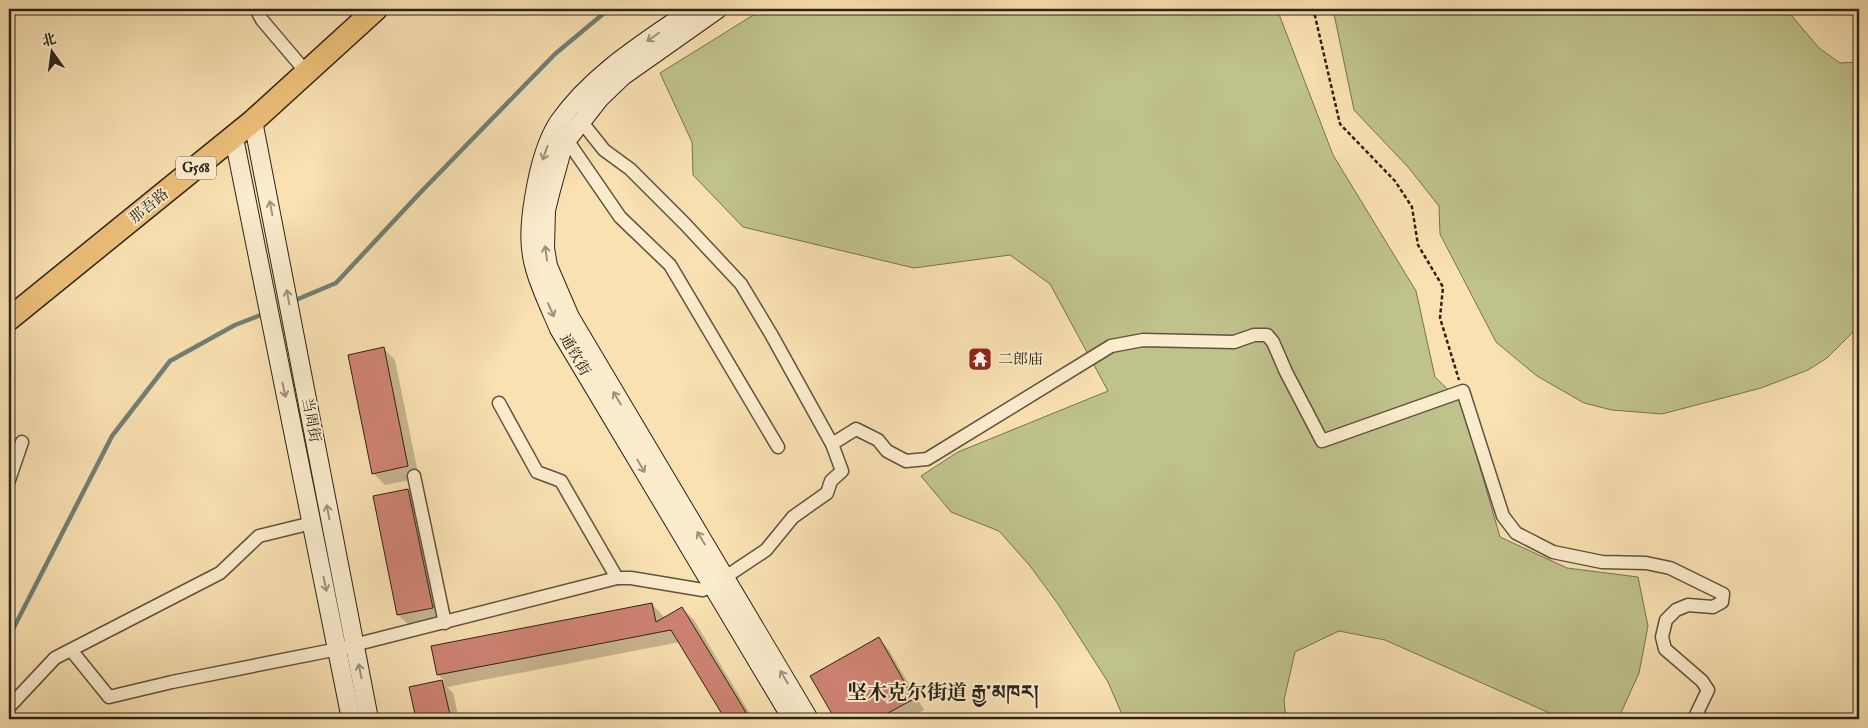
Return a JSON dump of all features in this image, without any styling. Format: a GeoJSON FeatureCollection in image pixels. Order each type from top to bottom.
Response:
{"type":"FeatureCollection","features":[{"type":"Feature","properties":{"kind":"highway","name":"那吾路"},"geometry":{"type":"LineString","coordinates":[[9,319],[234,138],[376,9]]}},
{"type":"Feature","properties":{"kind":"main road","name":"通钦街"},"geometry":{"type":"LineString","coordinates":[[694,9],[621,59],[590,86],[558,124],[544,151],[536,180],[531,214],[530,249],[542,290],[560,329],[602,403],[718,581],[792,719]]}},
{"type":"Feature","properties":{"kind":"main road"},"geometry":{"type":"LineString","coordinates":[[718,9],[623,76],[600,98],[567,140],[556,168],[546,210],[545,248],[548,266],[570,317],[718,581],[809,719]]}},
{"type":"Feature","properties":{"kind":"main road","name":"当周街"},"geometry":{"type":"LineString","coordinates":[[254,121],[296,338],[346,647],[351,719]]}},
{"type":"Feature","properties":{"kind":"main road","name":"当周街"},"geometry":{"type":"LineString","coordinates":[[234,138],[274,343],[312,523],[346,647],[369,719]]}},
{"type":"Feature","properties":{"kind":"street"},"geometry":{"type":"LineString","coordinates":[[256,9],[262,20],[307,73]]}},
{"type":"Feature","properties":{"kind":"street"},"geometry":{"type":"LineString","coordinates":[[71,650],[109,697],[172,682],[346,647],[617,578],[631,578],[703,590],[766,550],[793,517],[827,493],[831,481],[842,471],[832,444],[741,284],[630,169],[604,150],[581,121]]}},
{"type":"Feature","properties":{"kind":"street"},"geometry":{"type":"LineString","coordinates":[[567,140],[620,216],[670,265],[778,447]]}},
{"type":"Feature","properties":{"kind":"street"},"geometry":{"type":"LineString","coordinates":[[832,444],[856,429],[878,440],[887,451],[906,462],[927,459],[1110,346],[1143,340],[1234,342],[1254,335],[1267,335],[1273,342],[1286,372],[1322,441],[1462,391],[1503,516],[1516,533],[1553,552],[1602,562],[1646,563],[1670,568],[1723,594],[1722,602],[1713,607],[1688,605],[1676,610],[1666,620],[1662,637],[1665,649],[1702,681],[1708,690],[1694,719]]}},
{"type":"Feature","properties":{"kind":"street"},"geometry":{"type":"LineString","coordinates":[[499,403],[537,472],[561,481],[617,578]]}},
{"type":"Feature","properties":{"kind":"street"},"geometry":{"type":"LineString","coordinates":[[9,480],[22,442]]}},
{"type":"Feature","properties":{"kind":"street"},"geometry":{"type":"LineString","coordinates":[[414,476],[445,623]]}},
{"type":"Feature","properties":{"kind":"street"},"geometry":{"type":"LineString","coordinates":[[9,707],[55,658],[220,573],[259,536],[312,523]]}},
{"type":"Feature","properties":{"kind":"path"},"geometry":{"type":"LineString","coordinates":[[1311,9],[1340,124],[1395,181],[1412,207],[1418,245],[1443,287],[1440,318],[1462,391]]}},
{"type":"Feature","properties":{"kind":"green space"},"geometry":{"type":"Polygon","coordinates":[[[763,9],[1277,9],[1333,155],[1416,291],[1435,377],[1461,402],[1500,537],[1567,568],[1638,577],[1648,626],[1639,673],[1620,715],[1593,719],[1563,719],[1385,640],[1339,631],[1295,652],[1284,700],[1286,719],[1124,719],[1108,682],[1058,604],[1030,566],[999,531],[951,512],[921,476],[958,452],[1108,391],[1050,284],[1010,255],[914,268],[743,227],[693,175],[692,142],[660,73],[763,9]]]}},
{"type":"Feature","properties":{"kind":"green space"},"geometry":{"type":"Polygon","coordinates":[[[1333,9],[1786,9],[1819,48],[1840,63],[1859,62],[1859,326],[1827,358],[1808,370],[1761,388],[1662,414],[1612,410],[1584,403],[1537,376],[1496,342],[1440,234],[1439,206],[1408,167],[1354,110],[1333,9]]]}},
{"type":"Feature","properties":{"kind":"building"},"geometry":{"type":"Polygon","coordinates":[[[384,347],[408,466],[372,474],[348,355],[384,347]]]}},
{"type":"Feature","properties":{"kind":"building"},"geometry":{"type":"Polygon","coordinates":[[[408,489],[433,608],[397,615],[373,496],[408,489]]]}},
{"type":"Feature","properties":{"kind":"building"},"geometry":{"type":"Polygon","coordinates":[[[652,603],[656,622],[682,607],[750,719],[725,719],[671,630],[437,675],[431,646],[652,603]]]}},
{"type":"Feature","properties":{"kind":"building"},"geometry":{"type":"Polygon","coordinates":[[[879,637],[914,699],[877,719],[835,719],[810,676],[879,637]]]}},
{"type":"Feature","properties":{"kind":"building"},"geometry":{"type":"Polygon","coordinates":[[[442,680],[451,719],[416,719],[409,687],[442,680]]]}},
{"type":"Feature","properties":{"kind":"waterway"},"geometry":{"type":"LineString","coordinates":[[291,302],[336,283],[418,195],[555,54],[609,9]]}},
{"type":"Feature","properties":{"kind":"waterway"},"geometry":{"type":"LineString","coordinates":[[9,637],[112,436],[170,361],[235,325],[266,313]]}},
{"type":"Feature","properties":{"kind":"place","name":"二郎庙"},"geometry":{"type":"Point","coordinates":[980,359]}},
{"type":"Feature","properties":{"kind":"district","name":"坚木克尔街道 རྒྱ་མཁར།"},"geometry":{"type":"Point","coordinates":[943,693]}}]}
